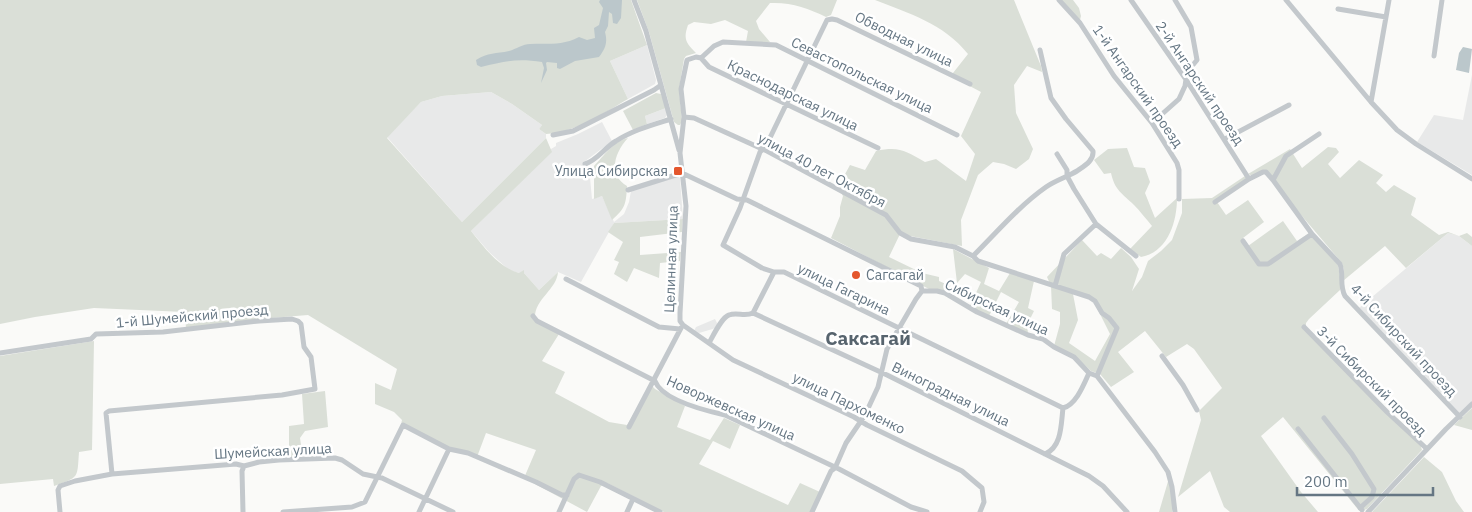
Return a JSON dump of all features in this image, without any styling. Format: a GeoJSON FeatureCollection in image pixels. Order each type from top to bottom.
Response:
{"type":"FeatureCollection","features":[{"type":"Feature","properties":{"kind":"street"},"geometry":{"type":"LineString","coordinates":[[634,0],[646,31],[680,154]]}},
{"type":"Feature","properties":{"kind":"street","name":"1-й Ангарский проезд"},"geometry":{"type":"LineString","coordinates":[[1059,0],[1080,23],[1114,76],[1152,123],[1177,163],[1180,199]]}},
{"type":"Feature","properties":{"kind":"street","name":"2-й Ангарский проезд"},"geometry":{"type":"LineString","coordinates":[[1131,0],[1185,78],[1249,179]]}},
{"type":"Feature","properties":{"kind":"street"},"geometry":{"type":"LineString","coordinates":[[1152,123],[1179,99],[1185,86],[1187,72],[1196,63],[1191,27],[1175,0]]}},
{"type":"Feature","properties":{"kind":"street"},"geometry":{"type":"LineString","coordinates":[[1286,0],[1396,130],[1472,179]]}},
{"type":"Feature","properties":{"kind":"street"},"geometry":{"type":"LineString","coordinates":[[1371,102],[1389,0]]}},
{"type":"Feature","properties":{"kind":"street"},"geometry":{"type":"LineString","coordinates":[[1434,56],[1442,0]]}},
{"type":"Feature","properties":{"kind":"street"},"geometry":{"type":"LineString","coordinates":[[1338,9],[1386,17]]}},
{"type":"Feature","properties":{"kind":"street","name":"Обводная улица"},"geometry":{"type":"LineString","coordinates":[[808,60],[827,20],[832,19],[970,84]]}},
{"type":"Feature","properties":{"kind":"street","name":"Севастопольская улица"},"geometry":{"type":"LineString","coordinates":[[701,58],[714,46],[726,41],[776,45],[957,135]]}},
{"type":"Feature","properties":{"kind":"street"},"geometry":{"type":"LineString","coordinates":[[973,256],[1021,207],[1060,178],[1067,176],[1091,161],[1094,156],[1093,152],[1051,98],[1040,50]]}},
{"type":"Feature","properties":{"kind":"street","name":"Целинная улица"},"geometry":{"type":"LineString","coordinates":[[682,327],[680,313],[686,206],[680,154],[684,117],[681,89],[687,60],[696,56],[701,58]]}},
{"type":"Feature","properties":{"kind":"street","name":"Краснодарская улица"},"geometry":{"type":"LineString","coordinates":[[701,58],[709,66],[878,148]]}},
{"type":"Feature","properties":{"kind":"street"},"geometry":{"type":"LineString","coordinates":[[742,200],[760,152],[763,150],[787,104],[808,60]]}},
{"type":"Feature","properties":{"kind":"street"},"geometry":{"type":"LineString","coordinates":[[553,135],[573,131],[661,85]]}},
{"type":"Feature","properties":{"kind":"street"},"geometry":{"type":"LineString","coordinates":[[1225,139],[1288,105]]}},
{"type":"Feature","properties":{"kind":"street","name":"улица 40 лет Октября"},"geometry":{"type":"LineString","coordinates":[[684,117],[694,118],[763,150],[886,215],[900,233],[911,239],[955,247],[978,260],[1089,297],[1095,301],[1102,313],[1117,328],[1097,376]]}},
{"type":"Feature","properties":{"kind":"street"},"geometry":{"type":"LineString","coordinates":[[585,164],[593,162],[614,142],[640,128],[671,119]]}},
{"type":"Feature","properties":{"kind":"street"},"geometry":{"type":"LineString","coordinates":[[1215,202],[1263,172],[1266,172],[1273,180],[1286,156],[1319,134]]}},
{"type":"Feature","properties":{"kind":"street"},"geometry":{"type":"LineString","coordinates":[[1057,154],[1068,170],[1067,176],[1096,224],[1136,256]]}},
{"type":"Feature","properties":{"kind":"street"},"geometry":{"type":"LineString","coordinates":[[628,190],[682,173]]}},
{"type":"Feature","properties":{"kind":"street","name":"Сибирская улица"},"geometry":{"type":"LineString","coordinates":[[682,173],[742,200],[747,200],[855,253],[920,286],[922,291],[946,293],[977,312],[1028,335],[1043,339],[1074,357],[1089,373],[1097,376]]}},
{"type":"Feature","properties":{"kind":"street","name":"4-й Сибирский проезд"},"geometry":{"type":"LineString","coordinates":[[1273,180],[1312,234],[1340,264],[1342,270],[1341,289],[1345,296],[1460,416]]}},
{"type":"Feature","properties":{"kind":"street","name":"улица Гагарина"},"geometry":{"type":"LineString","coordinates":[[742,200],[723,244],[762,268],[774,272],[784,272],[1063,408]]}},
{"type":"Feature","properties":{"kind":"street"},"geometry":{"type":"LineString","coordinates":[[1055,286],[1064,254],[1096,224]]}},
{"type":"Feature","properties":{"kind":"street"},"geometry":{"type":"LineString","coordinates":[[1243,241],[1259,264],[1268,264],[1312,234]]}},
{"type":"Feature","properties":{"kind":"street"},"geometry":{"type":"LineString","coordinates":[[710,343],[724,318],[729,315],[747,316],[753,313],[774,272]]}},
{"type":"Feature","properties":{"kind":"street","name":"улица Пархоменко"},"geometry":{"type":"LineString","coordinates":[[566,279],[659,327],[682,327],[710,343],[733,360],[861,420],[867,425],[962,471],[982,488],[984,502],[980,512]]}},
{"type":"Feature","properties":{"kind":"street"},"geometry":{"type":"LineString","coordinates":[[812,512],[831,471],[835,468],[846,443],[861,420],[878,387],[885,354],[922,291]]}},
{"type":"Feature","properties":{"kind":"street","name":"Виноградная улица"},"geometry":{"type":"LineString","coordinates":[[753,313],[882,373],[1089,476],[1103,486],[1127,512]]}},
{"type":"Feature","properties":{"kind":"street","name":"Новоржевская улица"},"geometry":{"type":"LineString","coordinates":[[533,316],[537,321],[655,381],[657,386],[669,395],[709,412],[725,416],[835,468],[910,507],[926,512]]}},
{"type":"Feature","properties":{"kind":"street","name":"1-й Шумейский проезд"},"geometry":{"type":"LineString","coordinates":[[0,353],[91,339],[96,334],[162,332],[292,319],[302,324],[304,347],[311,357],[315,389],[282,395],[109,410],[106,413],[112,474]]}},
{"type":"Feature","properties":{"kind":"street"},"geometry":{"type":"LineString","coordinates":[[629,427],[682,327]]}},
{"type":"Feature","properties":{"kind":"street","name":"3-й Сибирский проезд"},"geometry":{"type":"LineString","coordinates":[[1304,327],[1387,412],[1427,449]]}},
{"type":"Feature","properties":{"kind":"street"},"geometry":{"type":"LineString","coordinates":[[1162,356],[1183,385],[1197,410]]}},
{"type":"Feature","properties":{"kind":"street"},"geometry":{"type":"LineString","coordinates":[[1045,454],[1056,447],[1061,428],[1063,408],[1067,407],[1080,392],[1089,373]]}},
{"type":"Feature","properties":{"kind":"street"},"geometry":{"type":"LineString","coordinates":[[1097,376],[1168,472],[1172,487],[1174,512]]}},
{"type":"Feature","properties":{"kind":"street"},"geometry":{"type":"LineString","coordinates":[[1364,511],[1472,404]]}},
{"type":"Feature","properties":{"kind":"street"},"geometry":{"type":"LineString","coordinates":[[1324,418],[1352,454],[1374,489],[1364,511]]}},
{"type":"Feature","properties":{"kind":"street"},"geometry":{"type":"LineString","coordinates":[[283,512],[359,505],[365,502],[403,426],[449,449],[468,453],[562,495],[567,495]]}},
{"type":"Feature","properties":{"kind":"street"},"geometry":{"type":"LineString","coordinates":[[1298,429],[1364,511]]}},
{"type":"Feature","properties":{"kind":"street"},"geometry":{"type":"LineString","coordinates":[[419,512],[449,449]]}},
{"type":"Feature","properties":{"kind":"street","name":"Шумейская улица"},"geometry":{"type":"LineString","coordinates":[[60,512],[58,490],[60,486],[112,474],[236,464],[244,466],[278,460],[335,458],[342,460],[363,474],[378,477],[453,512]]}},
{"type":"Feature","properties":{"kind":"street"},"geometry":{"type":"LineString","coordinates":[[243,512],[242,471],[244,466]]}},
{"type":"Feature","properties":{"kind":"street"},"geometry":{"type":"LineString","coordinates":[[559,512],[574,479],[579,475],[600,482],[660,512]]}},
{"type":"Feature","properties":{"kind":"street"},"geometry":{"type":"LineString","coordinates":[[626,512],[633,499]]}},
{"type":"Feature","properties":{"kind":"shaded area"},"geometry":{"type":"Polygon","coordinates":[[[0,0],[631,0],[647,45],[610,61],[628,99],[599,116],[568,130],[546,134],[539,129],[542,125],[491,92],[442,96],[421,102],[387,138],[462,222],[546,138],[552,152],[471,231],[492,256],[504,266],[519,273],[524,270],[524,273],[539,290],[558,272],[554,284],[538,305],[535,317],[559,334],[542,361],[565,372],[555,393],[609,422],[627,425],[651,385],[685,406],[677,427],[710,440],[724,418],[740,425],[730,449],[713,441],[699,464],[788,505],[800,483],[820,492],[811,512],[664,512],[607,483],[601,486],[587,512],[524,478],[536,450],[486,433],[477,457],[451,450],[401,424],[402,420],[394,412],[375,404],[375,383],[391,390],[397,369],[308,315],[259,319],[186,329],[185,312],[94,308],[0,324],[0,0]]]}},
{"type":"Feature","properties":{"kind":"shaded area"},"geometry":{"type":"Polygon","coordinates":[[[600,0],[622,0],[621,18],[617,24],[613,23],[612,14],[609,12],[608,26],[605,32],[605,46],[599,57],[575,61],[560,69],[557,68],[557,63],[547,62],[547,70],[541,83],[544,68],[542,62],[518,60],[481,67],[477,65],[476,60],[484,56],[509,51],[525,45],[561,43],[579,37],[587,40],[595,38],[594,28],[599,25],[603,8],[599,2],[600,0]]]}},
{"type":"Feature","properties":{"kind":"shaded area"},"geometry":{"type":"Polygon","coordinates":[[[637,0],[837,0],[831,15],[826,17],[799,6],[770,3],[756,21],[759,29],[770,42],[746,42],[748,31],[725,20],[711,24],[694,22],[688,25],[686,40],[696,53],[686,56],[684,59],[679,89],[682,121],[678,125],[674,122],[649,32],[637,0]]]}},
{"type":"Feature","properties":{"kind":"shaded area"},"geometry":{"type":"Polygon","coordinates":[[[875,0],[1014,0],[1041,66],[1042,72],[1027,66],[1014,85],[1016,113],[1033,149],[1029,159],[1016,169],[993,162],[978,175],[961,220],[962,246],[900,234],[889,257],[922,273],[939,277],[939,281],[955,288],[953,294],[946,291],[929,289],[831,238],[840,216],[843,196],[838,187],[850,165],[865,170],[876,151],[897,149],[925,162],[936,159],[966,181],[975,154],[961,136],[981,92],[945,73],[953,73],[968,54],[948,34],[937,27],[875,0]]]}},
{"type":"Feature","properties":{"kind":"shaded area"},"geometry":{"type":"Polygon","coordinates":[[[1057,0],[1073,0],[1079,8],[1080,20],[1057,0]]]}},
{"type":"Feature","properties":{"kind":"shaded area"},"geometry":{"type":"Polygon","coordinates":[[[647,45],[656,80],[655,84],[628,99],[610,61],[647,45]]]}},
{"type":"Feature","properties":{"kind":"shaded area"},"geometry":{"type":"Polygon","coordinates":[[[1463,47],[1472,49],[1469,73],[1456,70],[1459,53],[1463,47]]]}},
{"type":"Feature","properties":{"kind":"shaded area"},"geometry":{"type":"Polygon","coordinates":[[[1472,75],[1472,175],[1417,142],[1434,115],[1463,120],[1472,75]]]}},
{"type":"Feature","properties":{"kind":"shaded area"},"geometry":{"type":"Polygon","coordinates":[[[491,92],[542,125],[539,129],[546,134],[546,138],[462,222],[387,137],[421,102],[442,96],[491,92]]]}},
{"type":"Feature","properties":{"kind":"shaded area"},"geometry":{"type":"Polygon","coordinates":[[[656,93],[661,94],[666,108],[645,116],[647,124],[633,130],[623,111],[656,93]]]}},
{"type":"Feature","properties":{"kind":"shaded area"},"geometry":{"type":"Polygon","coordinates":[[[666,108],[667,115],[665,118],[647,124],[645,116],[666,108]]]}},
{"type":"Feature","properties":{"kind":"shaded area"},"geometry":{"type":"Polygon","coordinates":[[[602,122],[612,141],[584,162],[589,167],[592,199],[602,196],[614,222],[624,214],[631,191],[677,176],[680,178],[683,219],[614,223],[581,282],[558,272],[539,290],[524,273],[509,270],[489,252],[471,231],[551,152],[556,143],[602,122]]]}},
{"type":"Feature","properties":{"kind":"shaded area"},"geometry":{"type":"Polygon","coordinates":[[[628,138],[623,144],[615,163],[617,175],[627,186],[626,201],[623,208],[612,220],[602,196],[594,199],[594,166],[613,146],[628,138]]]}},
{"type":"Feature","properties":{"kind":"shaded area"},"geometry":{"type":"Polygon","coordinates":[[[1328,147],[1336,148],[1339,152],[1328,164],[1340,178],[1359,160],[1383,175],[1376,183],[1386,192],[1394,185],[1416,198],[1411,215],[1439,235],[1448,232],[1459,236],[1448,233],[1406,268],[1385,246],[1343,281],[1344,270],[1342,263],[1296,209],[1268,172],[1253,176],[1248,174],[1290,149],[1302,168],[1328,147]]]}},
{"type":"Feature","properties":{"kind":"shaded area"},"geometry":{"type":"Polygon","coordinates":[[[1127,148],[1134,167],[1145,168],[1150,182],[1145,193],[1155,218],[1177,198],[1175,217],[1169,235],[1158,249],[1141,257],[1130,249],[1152,226],[1117,188],[1111,173],[1104,174],[1094,160],[1108,149],[1127,148]]]}},
{"type":"Feature","properties":{"kind":"shaded area"},"geometry":{"type":"Polygon","coordinates":[[[1245,176],[1247,179],[1217,202],[1226,215],[1248,200],[1264,222],[1243,238],[1248,246],[1283,221],[1297,241],[1309,233],[1338,265],[1340,290],[1309,319],[1306,327],[1424,444],[1421,447],[1422,450],[1367,509],[1360,511],[1356,507],[1283,417],[1261,436],[1301,492],[1318,512],[1230,512],[1224,507],[1210,471],[1178,497],[1201,420],[1199,411],[1222,388],[1194,349],[1187,344],[1166,357],[1145,331],[1118,352],[1134,372],[1111,387],[1100,374],[1091,371],[1075,356],[1054,346],[1060,324],[1060,312],[1052,309],[1051,286],[1047,277],[1082,240],[1097,256],[1101,253],[1111,259],[1121,248],[1131,257],[1139,269],[1132,291],[1142,277],[1148,261],[1172,240],[1182,213],[1182,199],[1212,198],[1245,176]],[[1073,294],[1078,320],[1069,343],[1095,361],[1110,334],[1091,299],[1073,294]]]}},
{"type":"Feature","properties":{"kind":"shaded area"},"geometry":{"type":"Polygon","coordinates":[[[683,219],[682,232],[640,237],[640,255],[681,252],[680,261],[660,263],[659,278],[634,268],[627,282],[614,274],[619,262],[614,260],[623,242],[608,232],[614,223],[683,219]]]}},
{"type":"Feature","properties":{"kind":"shaded area"},"geometry":{"type":"Polygon","coordinates":[[[1448,233],[1459,236],[1472,246],[1472,401],[1459,413],[1359,308],[1448,233]]]}},
{"type":"Feature","properties":{"kind":"shaded area"},"geometry":{"type":"Polygon","coordinates":[[[1467,233],[1472,237],[1472,246],[1459,236],[1467,233]]]}},
{"type":"Feature","properties":{"kind":"shaded area"},"geometry":{"type":"Polygon","coordinates":[[[953,249],[989,268],[984,284],[999,291],[1010,273],[1034,281],[1028,308],[1034,311],[1027,325],[1028,333],[1006,324],[1019,302],[1001,292],[989,316],[970,306],[981,282],[965,274],[957,283],[953,249]]]}},
{"type":"Feature","properties":{"kind":"shaded area"},"geometry":{"type":"Polygon","coordinates":[[[715,319],[718,325],[716,328],[699,333],[694,331],[696,327],[715,319]]]}},
{"type":"Feature","properties":{"kind":"shaded area"},"geometry":{"type":"Polygon","coordinates":[[[94,341],[92,450],[79,452],[76,475],[69,481],[54,486],[53,479],[0,484],[0,356],[94,341]]]}},
{"type":"Feature","properties":{"kind":"shaded area"},"geometry":{"type":"Polygon","coordinates":[[[325,391],[328,427],[305,431],[300,438],[303,458],[289,458],[289,426],[304,424],[302,394],[325,391]]]}},
{"type":"Feature","properties":{"kind":"shaded area"},"geometry":{"type":"Polygon","coordinates":[[[1472,408],[1472,430],[1454,425],[1472,408]]]}},
{"type":"Feature","properties":{"kind":"shaded area"},"geometry":{"type":"Polygon","coordinates":[[[1424,457],[1442,472],[1456,501],[1464,512],[1372,512],[1424,457]]]}},
{"type":"Feature","properties":{"kind":"shaded area"},"geometry":{"type":"Polygon","coordinates":[[[1169,478],[1172,512],[1159,512],[1169,478]]]}},
{"type":"Feature","properties":{"kind":"place","name":"Улица Сибирская"},"geometry":{"type":"Point","coordinates":[678,171]}},
{"type":"Feature","properties":{"kind":"place","name":"Сагсагай"},"geometry":{"type":"Point","coordinates":[856,275]}},
{"type":"Feature","properties":{"kind":"district","name":"Саксагай"},"geometry":{"type":"Point","coordinates":[868,338]}}]}
